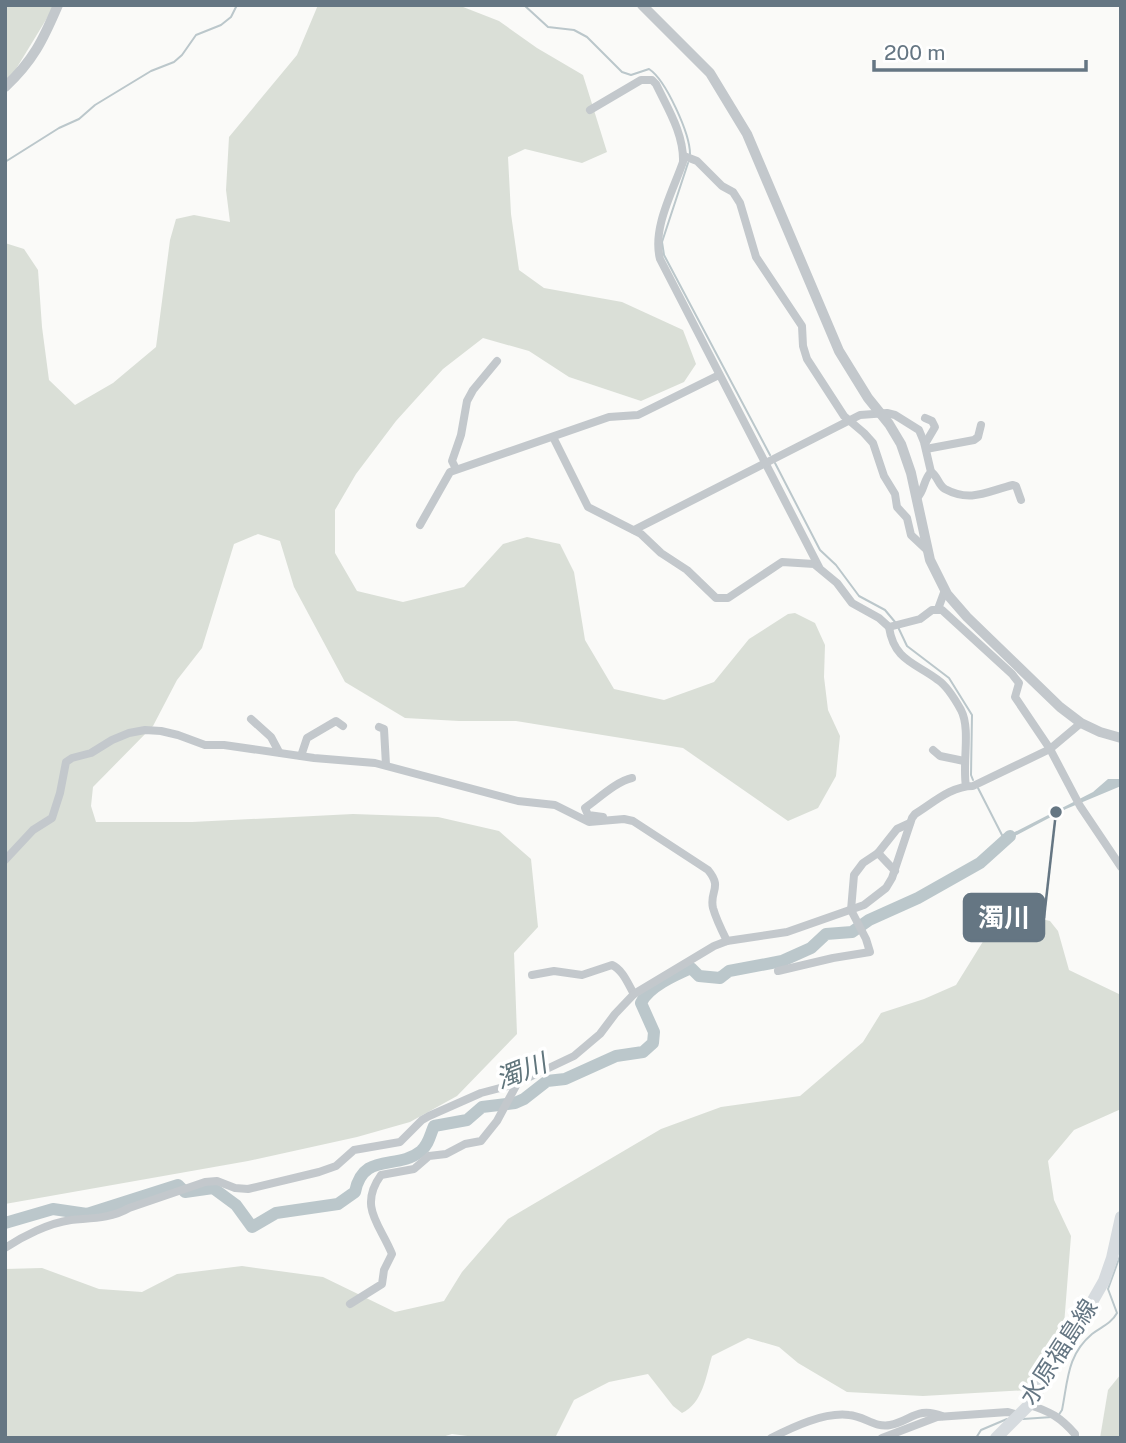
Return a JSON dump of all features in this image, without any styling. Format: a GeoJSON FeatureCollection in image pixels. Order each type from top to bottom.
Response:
{"type":"FeatureCollection","features":[{"type":"Feature","properties":{"kind":"main road","name":"水原福島線"},"geometry":{"type":"LineString","coordinates":[[996,1438],[1029,1405],[1104,1281],[1121,1217]]}},
{"type":"Feature","properties":{"kind":"street"},"geometry":{"type":"LineString","coordinates":[[5,87],[23,70],[42,43],[58,5]]}},
{"type":"Feature","properties":{"kind":"street"},"geometry":{"type":"LineString","coordinates":[[642,5],[710,73],[747,134],[839,351],[901,444],[927,550],[934,572],[945,590],[967,617],[1060,707],[1081,723],[1100,732],[1121,737]]}},
{"type":"Feature","properties":{"kind":"street"},"geometry":{"type":"LineString","coordinates":[[590,110],[641,80],[652,80],[679,131],[688,157],[733,192],[740,203],[756,257],[802,326],[807,359],[848,421],[873,443],[898,507],[907,518],[911,535],[927,550]]}},
{"type":"Feature","properties":{"kind":"street"},"geometry":{"type":"LineString","coordinates":[[688,157],[661,227],[659,254],[719,375],[772,461],[819,567]]}},
{"type":"Feature","properties":{"kind":"street"},"geometry":{"type":"LineString","coordinates":[[456,469],[452,461],[461,435],[467,401],[497,361]]}},
{"type":"Feature","properties":{"kind":"street"},"geometry":{"type":"LineString","coordinates":[[420,525],[450,472],[616,415],[638,415],[719,375]]}},
{"type":"Feature","properties":{"kind":"street"},"geometry":{"type":"LineString","coordinates":[[634,530],[860,415],[895,415],[919,430],[931,472],[942,487],[979,496],[1013,485],[1016,486],[1021,500]]}},
{"type":"Feature","properties":{"kind":"street"},"geometry":{"type":"LineString","coordinates":[[925,418],[932,421],[935,428],[926,447]]}},
{"type":"Feature","properties":{"kind":"street"},"geometry":{"type":"LineString","coordinates":[[926,447],[974,440],[978,437],[981,425]]}},
{"type":"Feature","properties":{"kind":"street"},"geometry":{"type":"LineString","coordinates":[[553,437],[588,507],[641,534],[661,553],[687,570],[716,598],[728,598],[782,562],[814,564],[837,583],[852,603],[895,625],[920,619],[932,610],[938,609],[949,615],[1019,683],[1015,697],[1050,749],[1080,806],[1121,867]]}},
{"type":"Feature","properties":{"kind":"street"},"geometry":{"type":"LineString","coordinates":[[916,498],[923,492],[925,479],[931,472]]}},
{"type":"Feature","properties":{"kind":"street"},"geometry":{"type":"LineString","coordinates":[[938,609],[945,590]]}},
{"type":"Feature","properties":{"kind":"street"},"geometry":{"type":"LineString","coordinates":[[895,625],[894,645],[906,660],[941,681],[961,710],[965,720],[964,761],[973,784]]}},
{"type":"Feature","properties":{"kind":"street"},"geometry":{"type":"LineString","coordinates":[[251,719],[266,730],[279,752]]}},
{"type":"Feature","properties":{"kind":"street"},"geometry":{"type":"LineString","coordinates":[[301,756],[307,738],[336,721],[343,726]]}},
{"type":"Feature","properties":{"kind":"street"},"geometry":{"type":"LineString","coordinates":[[6,1247],[35,1232],[68,1220],[101,1218],[120,1213],[205,1182],[217,1181],[235,1188],[248,1189],[337,1166],[355,1150],[400,1142],[429,1116],[481,1093],[518,1082],[574,1056],[600,1034],[634,994],[714,946],[727,941],[787,932],[864,905],[886,888],[895,871],[915,814],[946,794],[1050,749],[1081,723]]}},
{"type":"Feature","properties":{"kind":"street"},"geometry":{"type":"LineString","coordinates":[[379,727],[384,729],[386,765]]}},
{"type":"Feature","properties":{"kind":"street"},"geometry":{"type":"LineString","coordinates":[[5,860],[33,830],[52,818],[66,762],[91,753],[112,740],[145,730],[178,735],[205,745],[218,744],[386,765],[518,801],[560,807],[589,822],[633,821],[708,870],[715,878],[712,907],[727,941]]}},
{"type":"Feature","properties":{"kind":"street"},"geometry":{"type":"LineString","coordinates":[[933,750],[940,757],[964,761]]}},
{"type":"Feature","properties":{"kind":"street"},"geometry":{"type":"LineString","coordinates":[[615,820],[588,816],[585,808],[620,782],[632,778]]}},
{"type":"Feature","properties":{"kind":"street"},"geometry":{"type":"LineString","coordinates":[[778,971],[870,952],[851,910],[853,875],[863,863],[878,853],[897,829],[910,823]]}},
{"type":"Feature","properties":{"kind":"street"},"geometry":{"type":"LineString","coordinates":[[878,853],[895,871]]}},
{"type":"Feature","properties":{"kind":"street"},"geometry":{"type":"LineString","coordinates":[[531,975],[554,971],[582,975],[612,965],[623,975],[634,994]]}},
{"type":"Feature","properties":{"kind":"street"},"geometry":{"type":"LineString","coordinates":[[350,1304],[382,1284],[384,1270],[391,1254],[370,1207],[375,1184],[381,1175],[414,1169],[429,1156],[446,1154],[466,1144],[481,1141],[497,1121],[518,1082]]}},
{"type":"Feature","properties":{"kind":"street"},"geometry":{"type":"LineString","coordinates":[[1029,1405],[1048,1410],[1060,1417],[1075,1434],[1075,1438]]}},
{"type":"Feature","properties":{"kind":"street"},"geometry":{"type":"LineString","coordinates":[[882,1438],[942,1416],[1008,1412],[1018,1415]]}},
{"type":"Feature","properties":{"kind":"street"},"geometry":{"type":"LineString","coordinates":[[771,1438],[803,1422],[838,1415],[889,1425],[922,1413],[942,1416]]}},
{"type":"Feature","properties":{"kind":"shaded area"},"geometry":{"type":"Polygon","coordinates":[[[5,5],[55,5],[5,87],[5,5]]]}},
{"type":"Feature","properties":{"kind":"shaded area"},"geometry":{"type":"Polygon","coordinates":[[[318,5],[458,5],[499,21],[537,48],[583,75],[607,152],[582,163],[525,149],[508,157],[511,214],[519,270],[544,288],[622,302],[683,330],[696,364],[684,382],[641,401],[569,377],[529,351],[483,338],[443,369],[396,421],[356,474],[335,510],[335,553],[357,591],[403,602],[464,587],[503,544],[527,537],[560,544],[574,572],[585,640],[614,689],[664,700],[714,682],[749,639],[788,614],[795,613],[815,623],[825,645],[824,677],[828,710],[840,736],[836,776],[818,808],[788,821],[683,748],[516,721],[405,718],[345,682],[294,587],[280,541],[258,534],[234,544],[202,648],[177,680],[153,726],[93,787],[91,806],[96,822],[192,822],[353,814],[438,817],[499,831],[531,859],[538,927],[514,953],[517,1034],[457,1096],[410,1122],[357,1137],[248,1161],[5,1204],[5,243],[24,249],[38,270],[49,380],[75,405],[113,383],[156,347],[170,240],[176,219],[194,215],[230,222],[226,190],[229,137],[297,55],[318,5]]]}},
{"type":"Feature","properties":{"kind":"shaded area"},"geometry":{"type":"Polygon","coordinates":[[[1108,779],[1121,779],[1121,786],[1066,809],[996,846],[1005,837],[1093,792],[1108,779]]]}},
{"type":"Feature","properties":{"kind":"shaded area"},"geometry":{"type":"Polygon","coordinates":[[[1016,913],[1050,921],[1058,931],[1069,970],[1121,995],[1121,1109],[1074,1130],[1048,1161],[1054,1200],[1071,1236],[1064,1325],[1029,1390],[923,1396],[847,1392],[798,1363],[779,1347],[748,1338],[712,1356],[699,1396],[695,1403],[682,1413],[673,1406],[648,1374],[609,1382],[574,1400],[555,1438],[483,1438],[452,1434],[439,1438],[5,1438],[5,1269],[42,1268],[99,1289],[142,1292],[177,1274],[242,1266],[323,1277],[395,1312],[444,1301],[462,1272],[508,1219],[661,1129],[721,1107],[800,1096],[863,1042],[881,1013],[956,985],[987,935],[1016,913]]]}},
{"type":"Feature","properties":{"kind":"shaded area"},"geometry":{"type":"Polygon","coordinates":[[[1121,1374],[1121,1438],[1100,1438],[1108,1390],[1121,1374]]]}},
{"type":"Feature","properties":{"kind":"waterway"},"geometry":{"type":"LineString","coordinates":[[5,162],[59,128],[79,119],[95,105],[151,71],[174,62],[196,35],[221,25],[231,17],[237,5]]}},
{"type":"Feature","properties":{"kind":"waterway"},"geometry":{"type":"LineString","coordinates":[[524,5],[548,27],[574,30],[587,37],[622,72],[631,75],[649,69],[656,75],[676,108],[690,154]]}},
{"type":"Feature","properties":{"kind":"waterway"},"geometry":{"type":"LineString","coordinates":[[688,163],[662,242],[664,255],[770,455]]}},
{"type":"Feature","properties":{"kind":"waterway"},"geometry":{"type":"LineString","coordinates":[[775,463],[820,550],[836,565],[859,596],[885,610],[895,622]]}},
{"type":"Feature","properties":{"kind":"waterway"},"geometry":{"type":"LineString","coordinates":[[898,627],[907,646],[949,678],[972,715],[973,780]]}},
{"type":"Feature","properties":{"kind":"waterway"},"geometry":{"type":"LineString","coordinates":[[978,788],[1004,839]]}},
{"type":"Feature","properties":{"kind":"waterway","name":"濁川"},"geometry":{"type":"LineString","coordinates":[[5,1223],[53,1209],[87,1214],[178,1185],[185,1192],[213,1188],[236,1205],[252,1227],[276,1213],[338,1204],[355,1192],[365,1171],[373,1166],[412,1157],[421,1151],[434,1126],[467,1120],[482,1107],[515,1103],[524,1099],[547,1081],[565,1079],[616,1056],[643,1052],[653,1043],[654,1032],[641,1003],[650,992],[670,978],[691,968],[699,976],[720,978],[729,971],[782,961],[811,948],[826,934],[852,932],[869,920],[918,898],[980,863],[1010,836]]}},
{"type":"Feature","properties":{"kind":"waterway"},"geometry":{"type":"LineString","coordinates":[[1058,1416],[1062,1410],[1073,1359],[1084,1342],[1109,1323],[1117,1313],[1108,1289],[1121,1253]]}},
{"type":"Feature","properties":{"kind":"waterway"},"geometry":{"type":"LineString","coordinates":[[1023,1419],[1052,1417]]}},
{"type":"Feature","properties":{"kind":"waterway"},"geometry":{"type":"LineString","coordinates":[[976,1438],[981,1430],[1007,1419]]}},
{"type":"Feature","properties":{"kind":"place","name":"濁川"},"geometry":{"type":"Point","coordinates":[1056,812]}}]}
